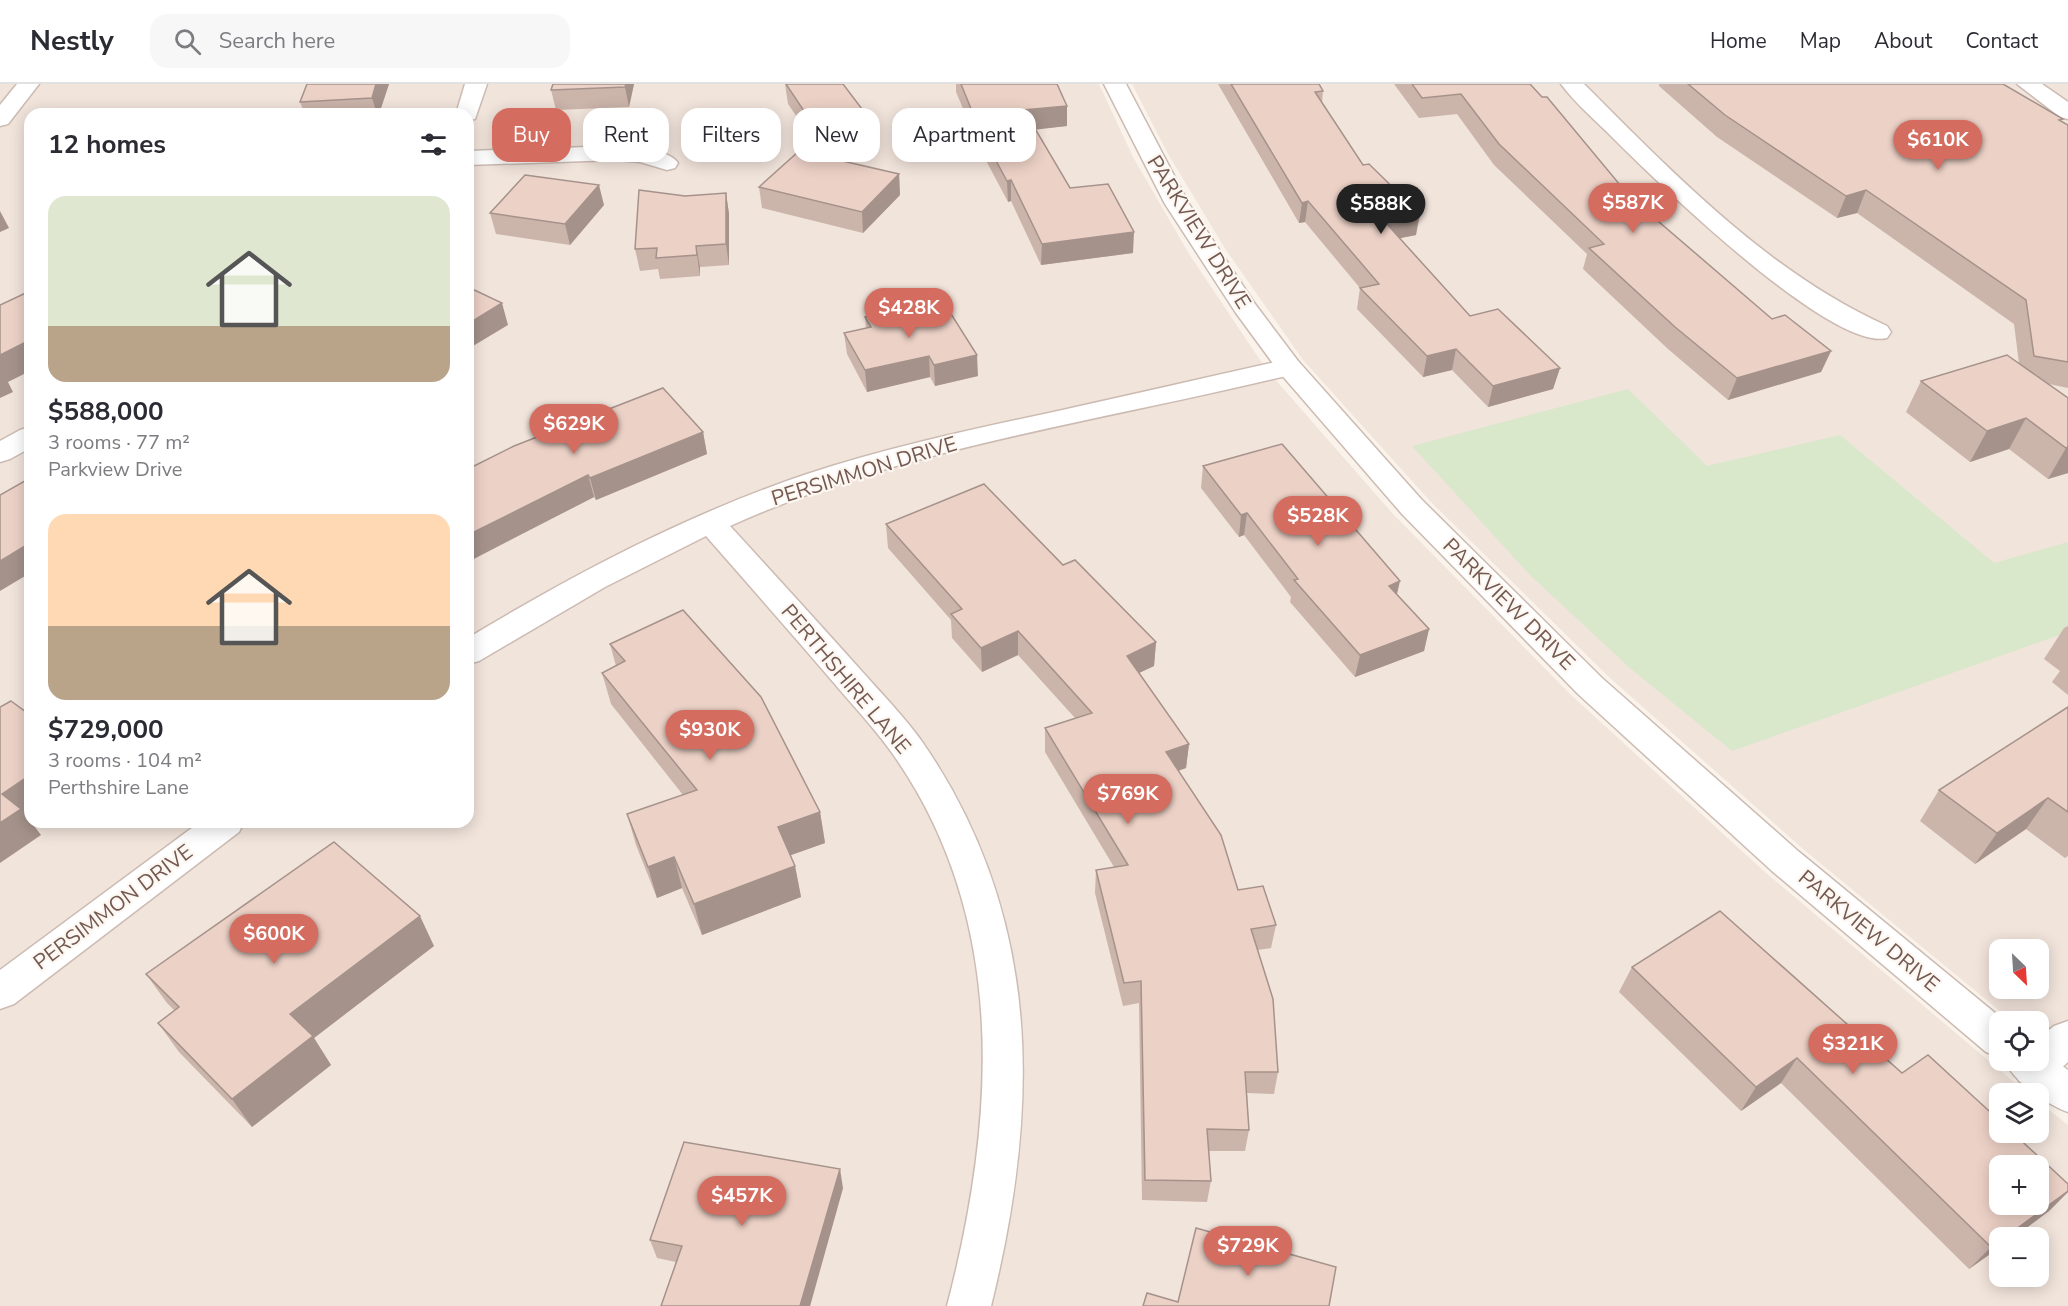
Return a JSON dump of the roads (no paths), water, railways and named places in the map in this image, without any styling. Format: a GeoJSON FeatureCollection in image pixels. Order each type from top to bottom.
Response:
{"type":"FeatureCollection","features":[{"type":"Feature","properties":{"kind":"street"},"geometry":{"type":"LineString","coordinates":[[0,119],[28,84]]}},
{"type":"Feature","properties":{"kind":"street"},"geometry":{"type":"LineString","coordinates":[[469,108],[476,84]]}},
{"type":"Feature","properties":{"kind":"street","name":"PARKVIEW DRIVE"},"geometry":{"type":"LineString","coordinates":[[1115,84],[1178,204],[1245,308],[1289,367],[1412,507],[1590,686],[1785,861],[1989,1031]]}},
{"type":"Feature","properties":{"kind":"street"},"geometry":{"type":"LineString","coordinates":[[1572,84],[1666,178],[1745,247],[1816,302],[1878,332]]}},
{"type":"Feature","properties":{"kind":"street"},"geometry":{"type":"LineString","coordinates":[[2028,84],[2068,112]]}},
{"type":"Feature","properties":{"kind":"street"},"geometry":{"type":"LineString","coordinates":[[474,158],[616,153],[643,155],[667,163]]}},
{"type":"Feature","properties":{"kind":"street","name":"PERSIMMON DRIVE"},"geometry":{"type":"LineString","coordinates":[[474,649],[551,602],[599,576],[712,524],[799,488],[969,439],[1289,367]]}},
{"type":"Feature","properties":{"kind":"street"},"geometry":{"type":"LineString","coordinates":[[0,453],[24,439]]}},
{"type":"Feature","properties":{"kind":"street","name":"PERTHSHIRE LANE"},"geometry":{"type":"LineString","coordinates":[[712,524],[901,741],[938,802],[972,872],[984,911],[993,954],[999,1000],[1004,1092],[1002,1140],[995,1184],[987,1231],[969,1306]]}},
{"type":"Feature","properties":{"kind":"street","name":"PERSIMMON DRIVE"},"geometry":{"type":"LineString","coordinates":[[0,992],[218,828]]}},
{"type":"Feature","properties":{"kind":"street"},"geometry":{"type":"LineString","coordinates":[[2049,1050],[2068,1038]]}},
{"type":"Feature","properties":{"kind":"street"},"geometry":{"type":"LineString","coordinates":[[2037,1071],[2068,1094]]}}]}
